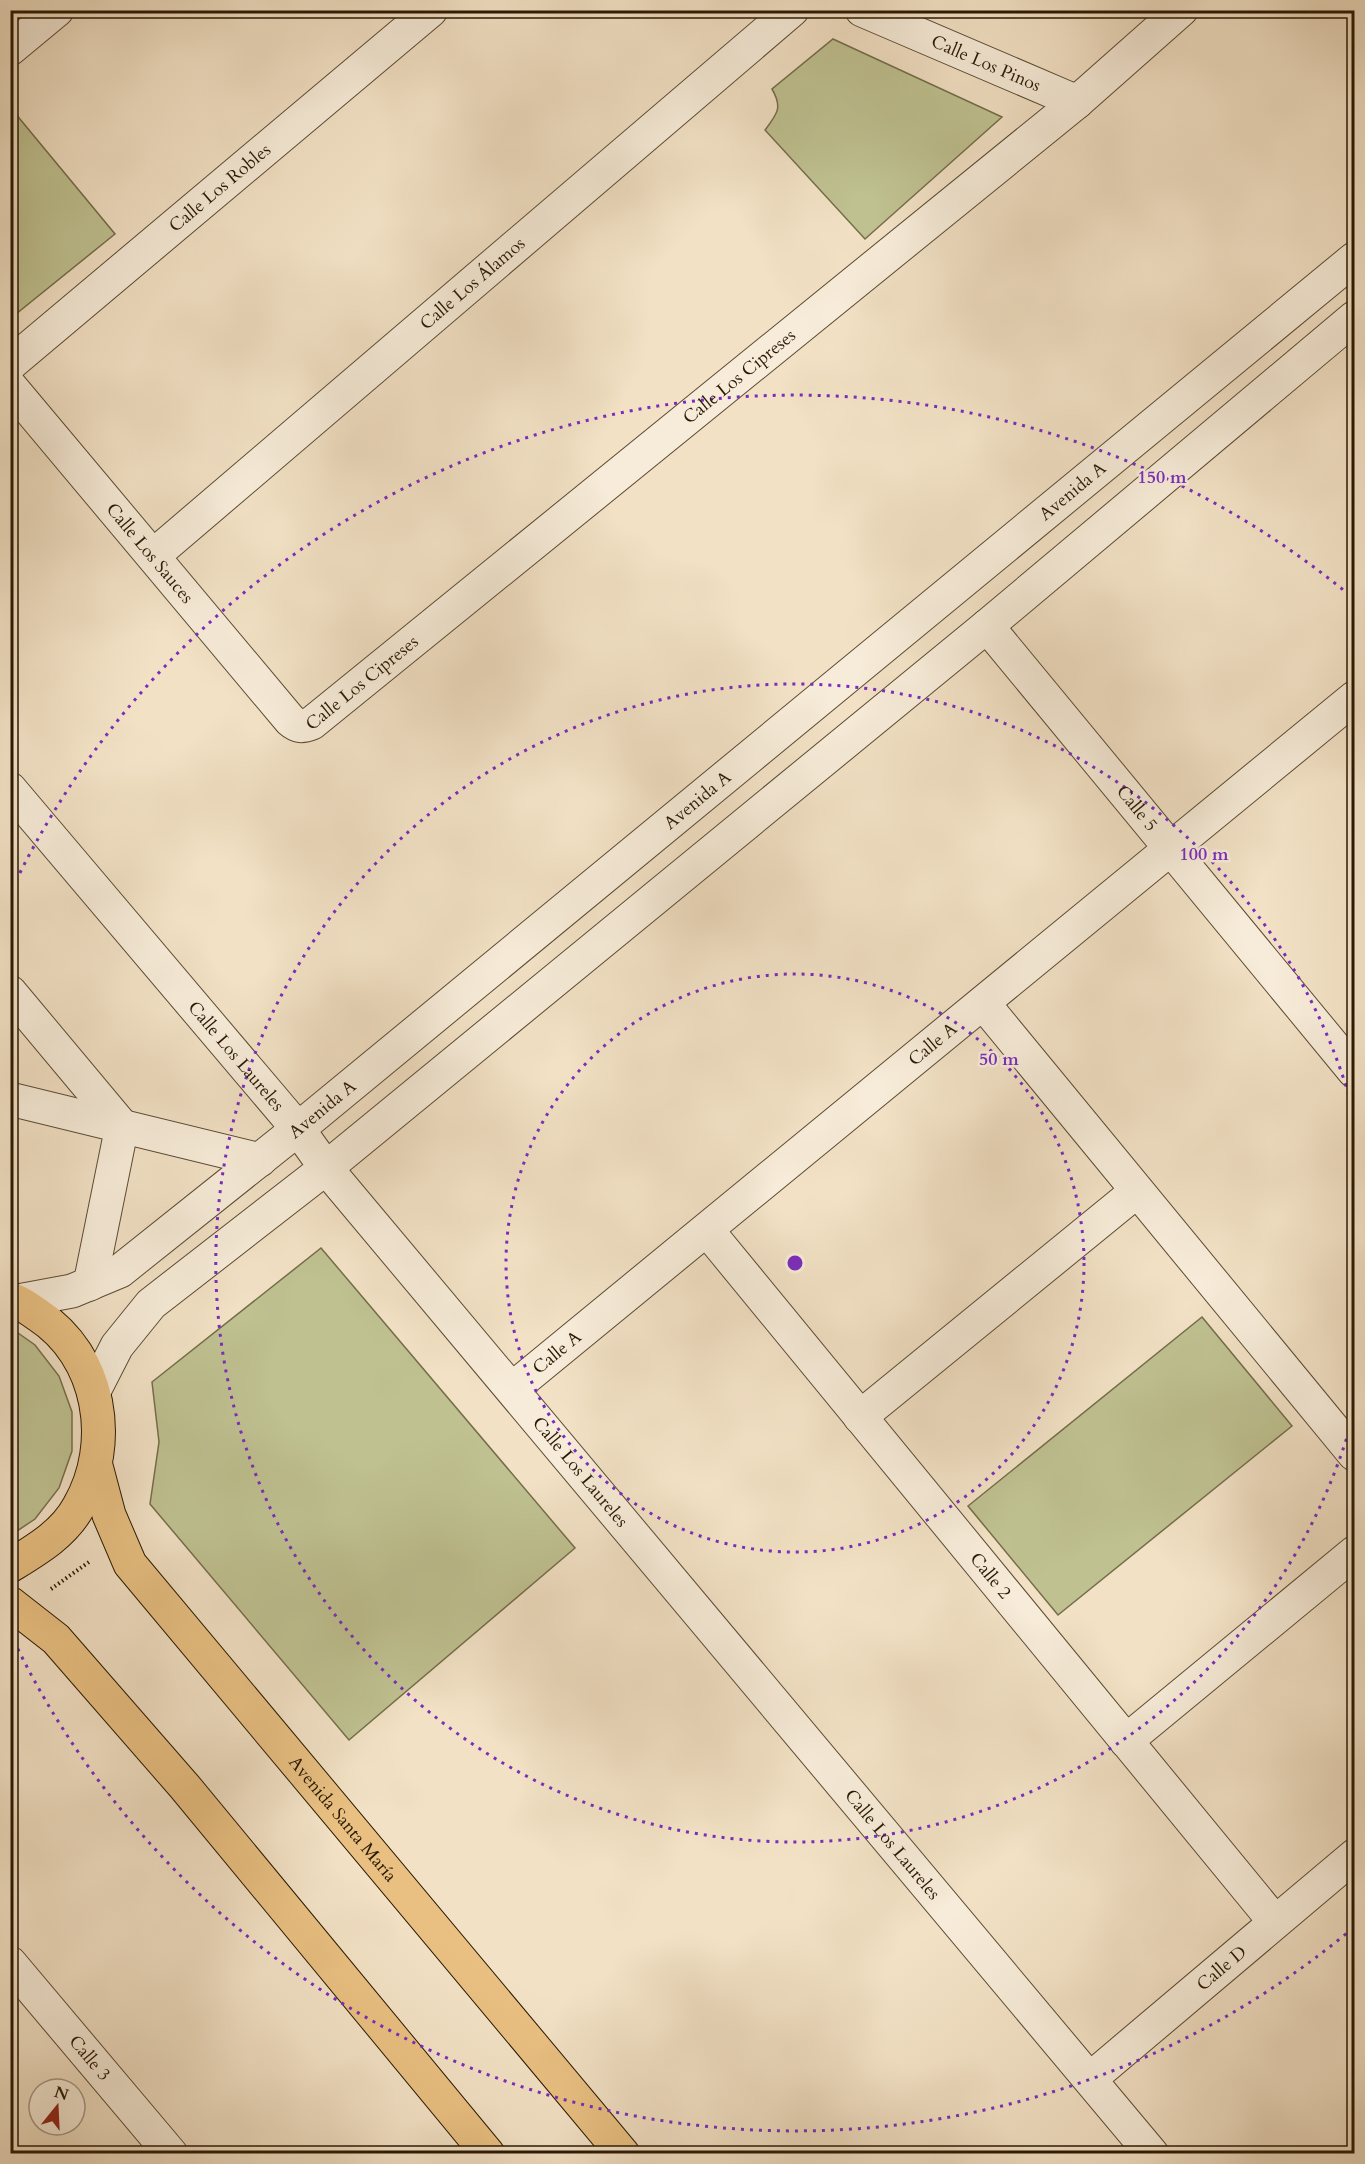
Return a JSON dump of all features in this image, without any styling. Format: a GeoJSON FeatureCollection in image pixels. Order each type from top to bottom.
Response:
{"type":"FeatureCollection","features":[{"type":"Feature","properties":{"kind":"main road"},"geometry":{"type":"LineString","coordinates":[[10,1566],[49,1542],[79,1508],[96,1466],[100,1428],[94,1391],[77,1354],[51,1324],[14,1300]]}},
{"type":"Feature","properties":{"kind":"main road","name":"Avenida Santa María"},"geometry":{"type":"LineString","coordinates":[[96,1466],[109,1515],[130,1564],[623,2154]]}},
{"type":"Feature","properties":{"kind":"main road"},"geometry":{"type":"LineString","coordinates":[[16,1607],[56,1639],[185,1787],[488,2154]]}},
{"type":"Feature","properties":{"kind":"street"},"geometry":{"type":"LineString","coordinates":[[10,49],[57,10]]}},
{"type":"Feature","properties":{"kind":"street","name":"Calle Los Robles"},"geometry":{"type":"LineString","coordinates":[[10,364],[430,10]]}},
{"type":"Feature","properties":{"kind":"street","name":"Calle Los Álamos"},"geometry":{"type":"LineString","coordinates":[[153,556],[792,10]]}},
{"type":"Feature","properties":{"kind":"street","name":"Calle Los Pinos"},"geometry":{"type":"LineString","coordinates":[[862,10],[1077,102]]}},
{"type":"Feature","properties":{"kind":"street","name":"Calle Los Cipreses"},"geometry":{"type":"LineString","coordinates":[[290,720],[302,727],[312,723],[1077,102],[1181,10]]}},
{"type":"Feature","properties":{"kind":"street","name":"Avenida A"},"geometry":{"type":"LineString","coordinates":[[14,1300],[72,1291],[120,1271],[298,1129],[1354,259]]}},
{"type":"Feature","properties":{"kind":"street"},"geometry":{"type":"LineString","coordinates":[[94,1391],[117,1346],[151,1304],[326,1168],[987,626],[1354,318]]}},
{"type":"Feature","properties":{"kind":"street","name":"Calle Los Sauces"},"geometry":{"type":"LineString","coordinates":[[10,386],[290,720]]}},
{"type":"Feature","properties":{"kind":"street","name":"Calle 5"},"geometry":{"type":"LineString","coordinates":[[987,626],[1354,1071]]}},
{"type":"Feature","properties":{"kind":"street","name":"Calle A"},"geometry":{"type":"LineString","coordinates":[[512,1389],[1354,698]]}},
{"type":"Feature","properties":{"kind":"street","name":"Calle Los Laureles"},"geometry":{"type":"LineString","coordinates":[[10,789],[298,1129],[326,1168],[1152,2154]]}},
{"type":"Feature","properties":{"kind":"street"},"geometry":{"type":"LineString","coordinates":[[10,992],[122,1126]]}},
{"type":"Feature","properties":{"kind":"street"},"geometry":{"type":"LineString","coordinates":[[983,1003],[1354,1454]]}},
{"type":"Feature","properties":{"kind":"street"},"geometry":{"type":"LineString","coordinates":[[10,1099],[260,1160]]}},
{"type":"Feature","properties":{"kind":"street"},"geometry":{"type":"LineString","coordinates":[[90,1284],[122,1126]]}},
{"type":"Feature","properties":{"kind":"street"},"geometry":{"type":"LineString","coordinates":[[860,1417],[1137,1191]]}},
{"type":"Feature","properties":{"kind":"street","name":"Calle 2"},"geometry":{"type":"LineString","coordinates":[[706,1230],[1275,1922]]}},
{"type":"Feature","properties":{"kind":"street"},"geometry":{"type":"LineString","coordinates":[[1126,1741],[1354,1553]]}},
{"type":"Feature","properties":{"kind":"street","name":"Calle D"},"geometry":{"type":"LineString","coordinates":[[1089,2079],[1354,1856]]}},
{"type":"Feature","properties":{"kind":"street","name":"Calle 3"},"geometry":{"type":"LineString","coordinates":[[10,1963],[171,2154]]}},
{"type":"Feature","properties":{"kind":"path"},"geometry":{"type":"LineString","coordinates":[[16,1607],[120,1540]]}},
{"type":"Feature","properties":{"kind":"green space"},"geometry":{"type":"Polygon","coordinates":[[[833,39],[1002,117],[865,239],[765,130],[773,120],[778,106],[772,89],[833,39]]]}},
{"type":"Feature","properties":{"kind":"green space"},"geometry":{"type":"Polygon","coordinates":[[[10,107],[115,234],[11,318],[10,318],[10,107]]]}},
{"type":"Feature","properties":{"kind":"green space"},"geometry":{"type":"Polygon","coordinates":[[[321,1248],[575,1548],[349,1740],[150,1504],[159,1442],[152,1382],[321,1248]]]}},
{"type":"Feature","properties":{"kind":"green space"},"geometry":{"type":"Polygon","coordinates":[[[1202,1317],[1292,1426],[1058,1615],[968,1506],[1202,1317]]]}},
{"type":"Feature","properties":{"kind":"green space"},"geometry":{"type":"Polygon","coordinates":[[[11,1328],[35,1345],[59,1376],[72,1412],[72,1451],[59,1488],[35,1519],[11,1535],[11,1328]]]}}]}
